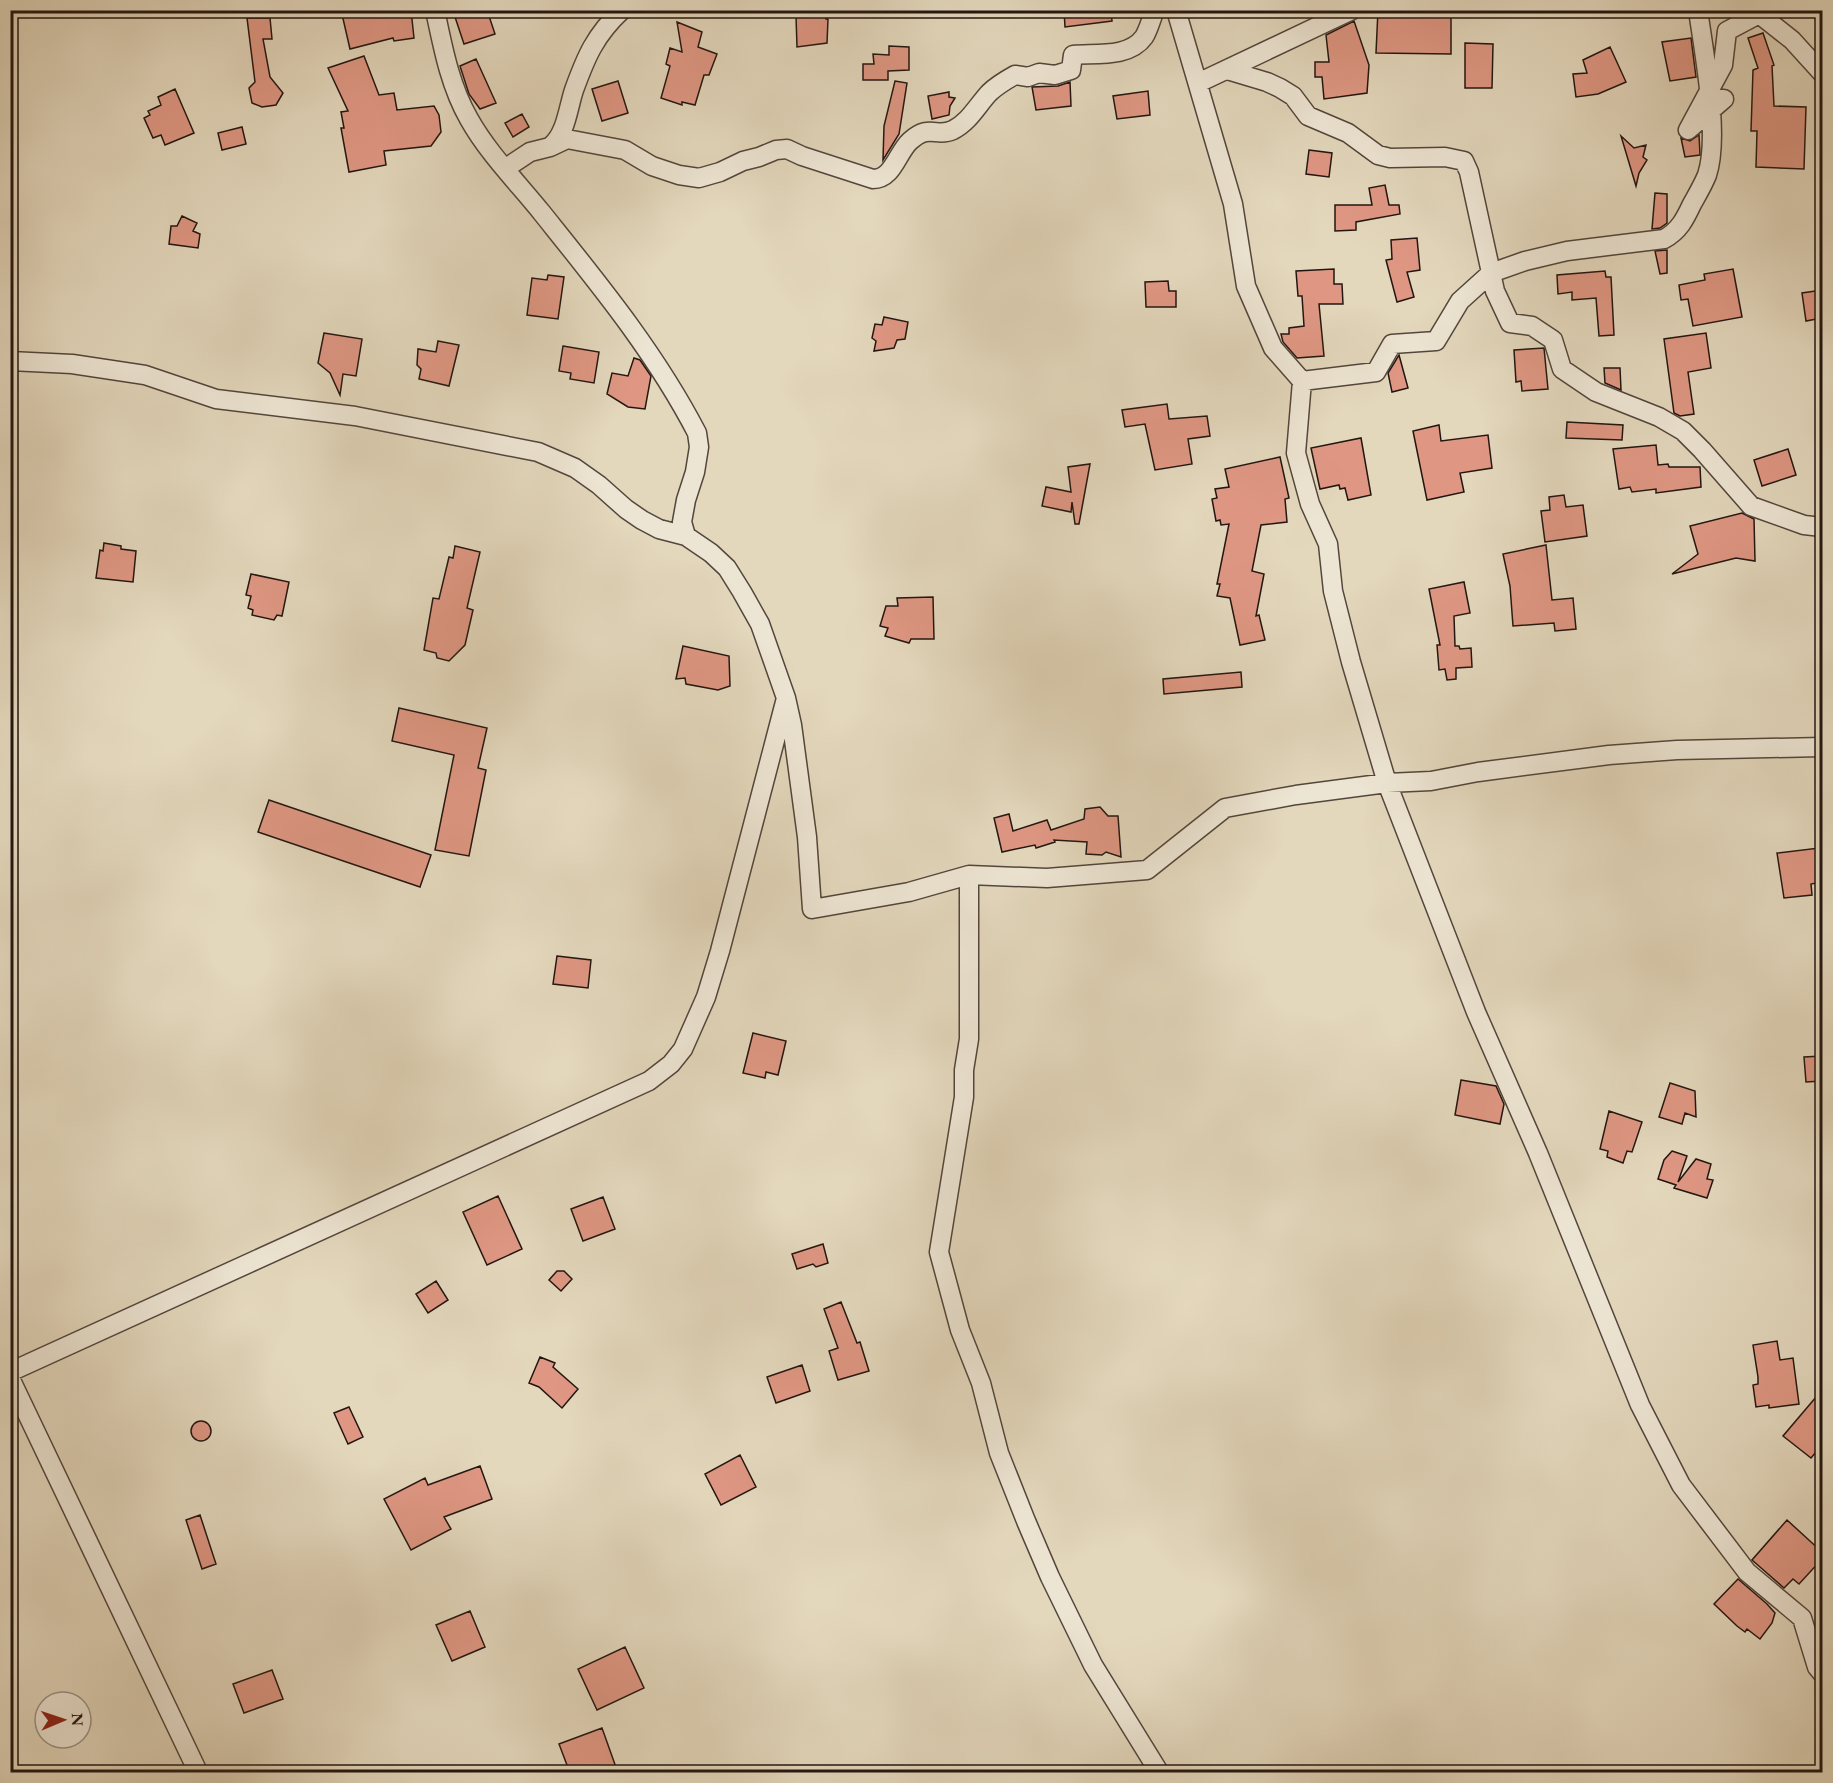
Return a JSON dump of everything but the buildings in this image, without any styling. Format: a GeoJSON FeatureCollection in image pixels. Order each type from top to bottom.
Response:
{"type":"FeatureCollection","features":[{"type":"Feature","properties":{"kind":"street"},"geometry":{"type":"LineString","coordinates":[[435,10],[454,89],[468,119],[484,144],[506,168],[642,341],[697,433],[699,447],[695,472],[682,522],[686,536]]}},
{"type":"Feature","properties":{"kind":"street"},"geometry":{"type":"LineString","coordinates":[[550,147],[559,139],[575,89],[598,35],[622,10]]}},
{"type":"Feature","properties":{"kind":"street"},"geometry":{"type":"LineString","coordinates":[[506,168],[530,152],[550,147],[567,139],[625,150],[652,166],[680,176],[699,177],[720,172],[743,161],[776,150],[787,149],[873,179],[882,179],[915,136],[926,130],[945,132],[954,129],[967,119],[989,93],[1015,75],[1028,77],[1039,73],[1055,75],[1071,70],[1073,55],[1124,51],[1136,46],[1144,36],[1155,10]]}},
{"type":"Feature","properties":{"kind":"street"},"geometry":{"type":"LineString","coordinates":[[1176,10],[1233,204],[1246,286],[1273,348],[1302,381],[1296,453],[1310,504],[1328,544],[1333,591],[1351,662],[1387,783],[1476,1012],[1538,1153],[1640,1405],[1681,1485],[1747,1572],[1803,1618],[1817,1667],[1822,1673]]}},
{"type":"Feature","properties":{"kind":"street"},"geometry":{"type":"LineString","coordinates":[[1198,83],[1352,10]]}},
{"type":"Feature","properties":{"kind":"street"},"geometry":{"type":"LineString","coordinates":[[1302,381],[1376,372],[1392,344],[1436,341],[1460,301],[1491,273],[1525,261],[1567,251],[1664,239],[1672,235],[1685,220],[1707,174],[1711,145],[1710,99],[1698,10]]}},
{"type":"Feature","properties":{"kind":"street"},"geometry":{"type":"LineString","coordinates":[[1710,99],[1724,99],[1688,130],[1723,65],[1728,31],[1759,14],[1792,40],[1822,73]]}},
{"type":"Feature","properties":{"kind":"street"},"geometry":{"type":"LineString","coordinates":[[1227,70],[1280,88],[1293,96],[1308,116],[1348,133],[1378,155],[1390,158],[1445,157],[1464,161],[1469,172],[1495,291],[1510,323],[1532,326],[1553,340],[1562,369],[1596,392],[1659,417],[1683,430],[1751,506],[1804,525],[1822,527]]}},
{"type":"Feature","properties":{"kind":"street"},"geometry":{"type":"LineString","coordinates":[[11,359],[72,364],[145,375],[216,399],[355,416],[493,441],[538,452],[576,468],[642,520],[659,529],[686,536],[719,560],[727,568],[742,592],[760,624],[786,698],[792,725],[807,837],[812,909],[909,892],[969,875],[1047,878],[1147,870],[1225,808],[1296,795],[1387,783],[1431,781],[1478,772],[1608,755],[1712,749],[1822,747]]}},
{"type":"Feature","properties":{"kind":"street"},"geometry":{"type":"LineString","coordinates":[[10,1372],[649,1081],[671,1064],[683,1049],[694,1028],[715,969],[786,698]]}},
{"type":"Feature","properties":{"kind":"street"},"geometry":{"type":"LineString","coordinates":[[969,875],[969,1039],[964,1070],[964,1097],[939,1252],[960,1330],[981,1383],[999,1452],[1042,1558],[1093,1665],[1159,1773]]}},
{"type":"Feature","properties":{"kind":"street"},"geometry":{"type":"LineString","coordinates":[[10,1378],[198,1773]]}}]}
